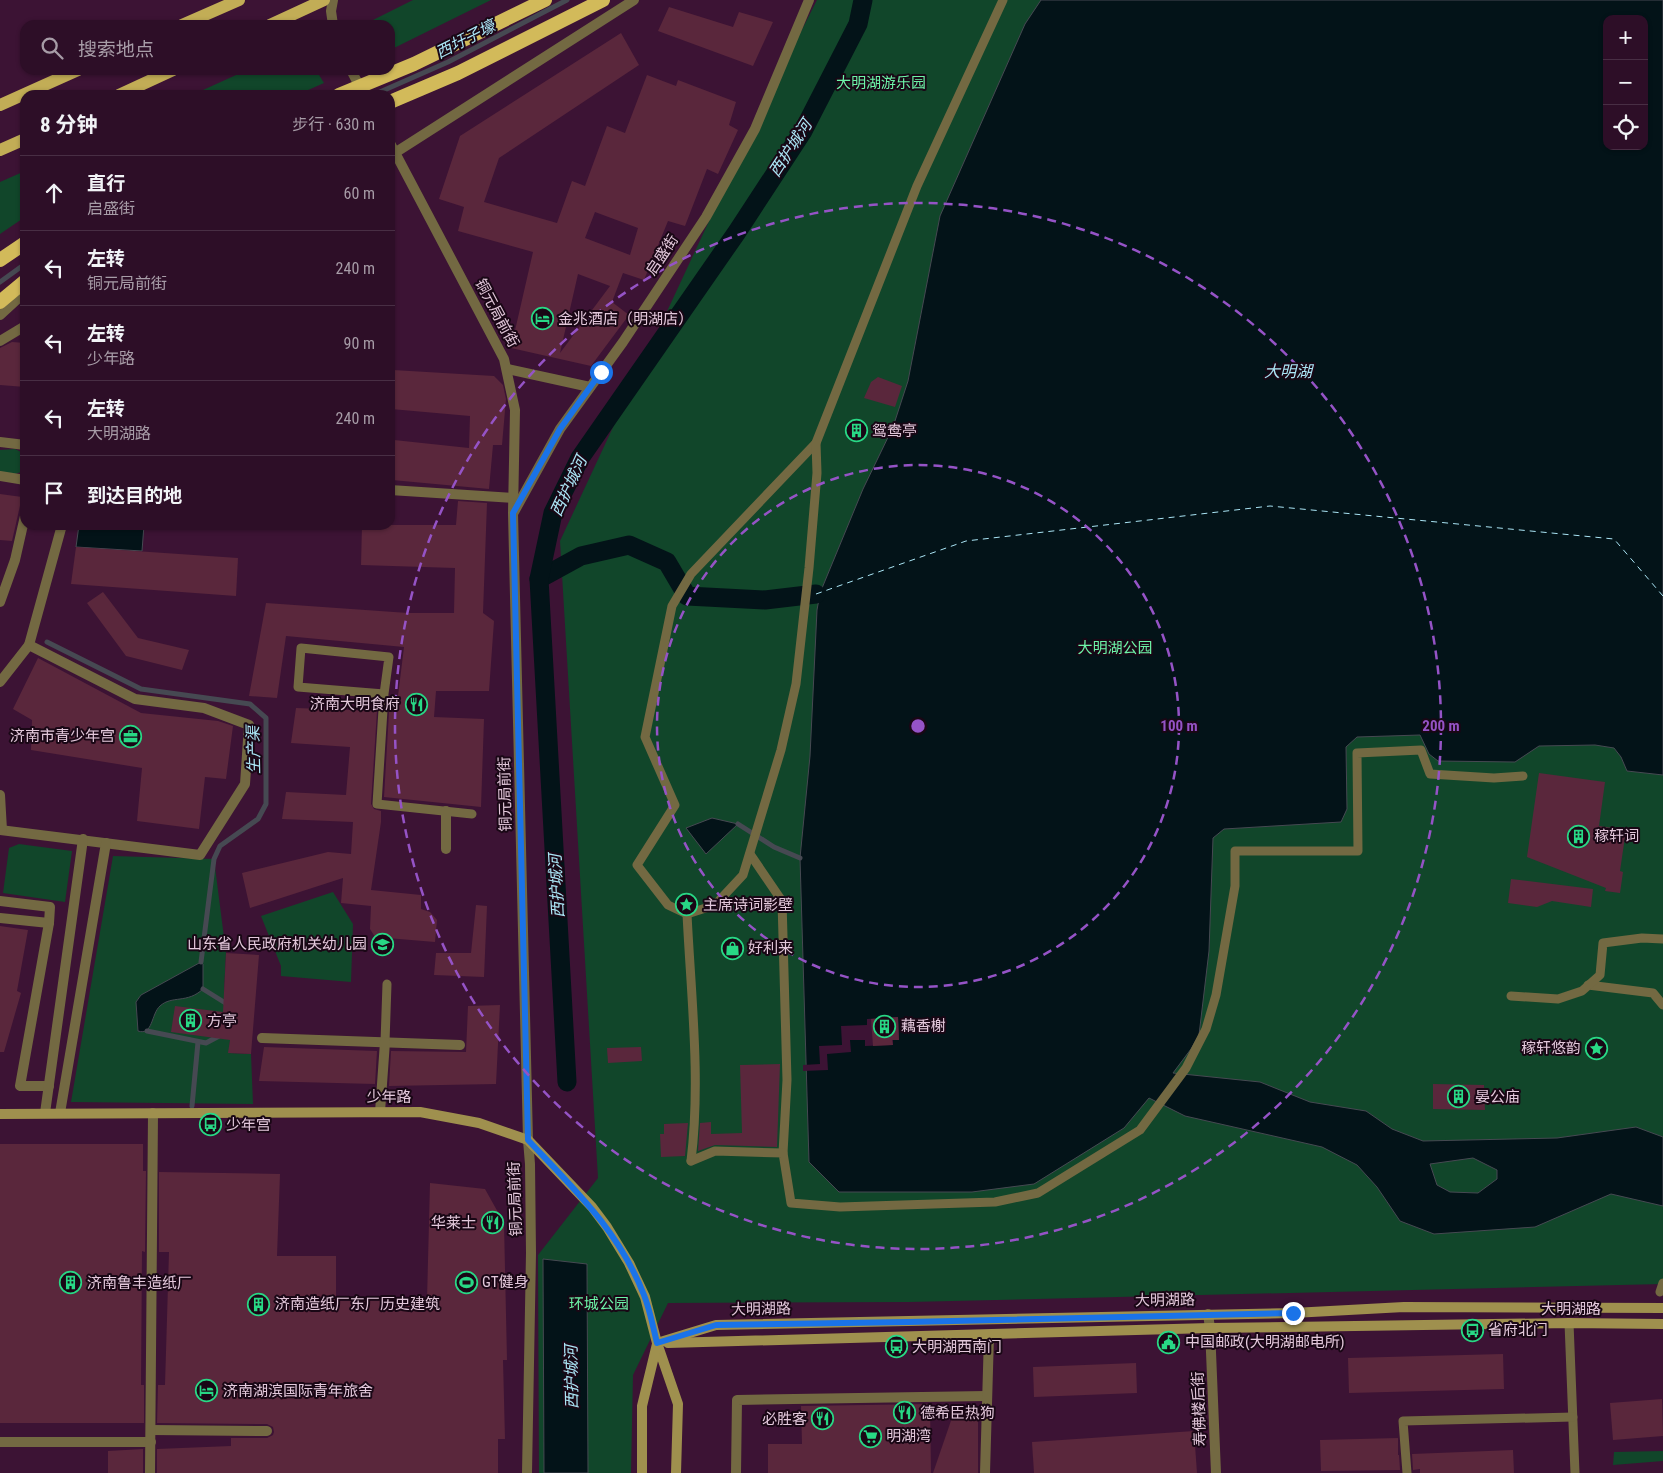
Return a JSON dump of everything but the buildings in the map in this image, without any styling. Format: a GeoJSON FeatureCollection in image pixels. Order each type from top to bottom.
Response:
{"type":"FeatureCollection","features":[{"type":"Feature","properties":{"kind":"highway"},"geometry":{"type":"LineString","coordinates":[[395,72],[545,0]]}},
{"type":"Feature","properties":{"kind":"highway"},"geometry":{"type":"LineString","coordinates":[[395,100],[458,74],[603,0]]}},
{"type":"Feature","properties":{"kind":"highway"},"geometry":{"type":"LineString","coordinates":[[351,90],[387,75]]}},
{"type":"Feature","properties":{"kind":"highway"},"geometry":{"type":"LineString","coordinates":[[0,260],[20,246]]}},
{"type":"Feature","properties":{"kind":"highway"},"geometry":{"type":"LineString","coordinates":[[0,302],[20,285]]}},
{"type":"Feature","properties":{"kind":"main road"},"geometry":{"type":"LineString","coordinates":[[194,20],[240,0]]}},
{"type":"Feature","properties":{"kind":"main road"},"geometry":{"type":"LineString","coordinates":[[281,20],[324,0]]}},
{"type":"Feature","properties":{"kind":"main road"},"geometry":{"type":"LineString","coordinates":[[32,90],[67,75]]}},
{"type":"Feature","properties":{"kind":"main road"},"geometry":{"type":"LineString","coordinates":[[130,90],[162,75]]}},
{"type":"Feature","properties":{"kind":"main road"},"geometry":{"type":"LineString","coordinates":[[0,104],[20,95]]}},
{"type":"Feature","properties":{"kind":"main road"},"geometry":{"type":"LineString","coordinates":[[0,150],[20,140]]}},
{"type":"Feature","properties":{"kind":"main road","name":"少年路"},"geometry":{"type":"LineString","coordinates":[[0,1114],[420,1112],[479,1123],[528,1140],[592,1208],[612,1234],[630,1263],[645,1296],[657,1343],[678,1404],[676,1473]]}},
{"type":"Feature","properties":{"kind":"main road","name":"大明湖路"},"geometry":{"type":"LineString","coordinates":[[657,1343],[716,1325],[1293,1313],[1404,1307],[1663,1308]]}},
{"type":"Feature","properties":{"kind":"main road","name":"大明湖路"},"geometry":{"type":"LineString","coordinates":[[657,1343],[1210,1328],[1569,1323],[1663,1324]]}},
{"type":"Feature","properties":{"kind":"main road"},"geometry":{"type":"LineString","coordinates":[[642,1473],[642,1406],[657,1343]]}},
{"type":"Feature","properties":{"kind":"street"},"geometry":{"type":"LineString","coordinates":[[332,20],[331,11],[333,0]]}},
{"type":"Feature","properties":{"kind":"street"},"geometry":{"type":"LineString","coordinates":[[395,154],[634,0]]}},
{"type":"Feature","properties":{"kind":"street","name":"启盛街"},"geometry":{"type":"LineString","coordinates":[[513,513],[560,429],[623,342],[710,209],[756,129],[809,0]]}},
{"type":"Feature","properties":{"kind":"street"},"geometry":{"type":"LineString","coordinates":[[354,75],[361,90]]}},
{"type":"Feature","properties":{"kind":"street","name":"铜元局前街"},"geometry":{"type":"LineString","coordinates":[[395,159],[504,359],[515,410],[513,513],[530,1164],[531,1253],[527,1473]]}},
{"type":"Feature","properties":{"kind":"street"},"geometry":{"type":"LineString","coordinates":[[0,315],[20,297]]}},
{"type":"Feature","properties":{"kind":"street"},"geometry":{"type":"LineString","coordinates":[[0,341],[20,329]]}},
{"type":"Feature","properties":{"kind":"street"},"geometry":{"type":"LineString","coordinates":[[507,369],[590,387]]}},
{"type":"Feature","properties":{"kind":"street"},"geometry":{"type":"LineString","coordinates":[[0,442],[20,444]]}},
{"type":"Feature","properties":{"kind":"street"},"geometry":{"type":"LineString","coordinates":[[0,476],[20,479]]}},
{"type":"Feature","properties":{"kind":"street"},"geometry":{"type":"LineString","coordinates":[[395,490],[514,498]]}},
{"type":"Feature","properties":{"kind":"street"},"geometry":{"type":"LineString","coordinates":[[0,602],[15,560],[22,530]]}},
{"type":"Feature","properties":{"kind":"street"},"geometry":{"type":"LineString","coordinates":[[0,682],[29,645],[61,530]]}},
{"type":"Feature","properties":{"kind":"street"},"geometry":{"type":"LineString","coordinates":[[0,794],[1,830],[200,855],[245,784],[249,725],[204,708],[136,699],[29,645]]}},
{"type":"Feature","properties":{"kind":"street"},"geometry":{"type":"LineString","coordinates":[[446,812],[446,849]]}},
{"type":"Feature","properties":{"kind":"street"},"geometry":{"type":"LineString","coordinates":[[45,1113],[83,839]]}},
{"type":"Feature","properties":{"kind":"street"},"geometry":{"type":"LineString","coordinates":[[60,1113],[106,843]]}},
{"type":"Feature","properties":{"kind":"street"},"geometry":{"type":"LineString","coordinates":[[0,901],[50,907],[50,924],[20,1086],[50,1086]]}},
{"type":"Feature","properties":{"kind":"street"},"geometry":{"type":"LineString","coordinates":[[0,918],[50,924]]}},
{"type":"Feature","properties":{"kind":"street"},"geometry":{"type":"LineString","coordinates":[[262,1038],[460,1045]]}},
{"type":"Feature","properties":{"kind":"street"},"geometry":{"type":"LineString","coordinates":[[380,1112],[385,1042]]}},
{"type":"Feature","properties":{"kind":"street"},"geometry":{"type":"LineString","coordinates":[[150,1473],[153,1113]]}},
{"type":"Feature","properties":{"kind":"street","name":"寿佛楼后街"},"geometry":{"type":"LineString","coordinates":[[1208,1314],[1216,1473]]}},
{"type":"Feature","properties":{"kind":"street"},"geometry":{"type":"LineString","coordinates":[[985,1473],[989,1334]]}},
{"type":"Feature","properties":{"kind":"street"},"geometry":{"type":"LineString","coordinates":[[736,1473],[737,1400],[986,1396]]}},
{"type":"Feature","properties":{"kind":"street"},"geometry":{"type":"LineString","coordinates":[[151,1430],[267,1431]]}},
{"type":"Feature","properties":{"kind":"street"},"geometry":{"type":"LineString","coordinates":[[0,1442],[151,1442]]}},
{"type":"Feature","properties":{"kind":"lane"},"geometry":{"type":"LineString","coordinates":[[816,443],[817,473],[803,623],[796,684],[781,750],[743,875],[715,905],[687,914],[668,905],[638,866],[675,805],[645,737],[672,606],[691,574],[816,443],[917,186],[1003,0]]}},
{"type":"Feature","properties":{"kind":"lane"},"geometry":{"type":"LineString","coordinates":[[384,694],[298,687],[301,648],[389,657],[384,694],[377,804],[472,814]]}},
{"type":"Feature","properties":{"kind":"lane"},"geometry":{"type":"LineString","coordinates":[[751,850],[782,901],[786,1080],[783,1153],[791,1203],[840,1207],[994,1202],[1038,1193],[1140,1130],[1156,1111],[1186,1068],[1206,1029],[1216,995],[1235,886],[1235,851],[1358,851],[1357,753],[1421,750],[1430,774],[1494,778],[1523,776]]}},
{"type":"Feature","properties":{"kind":"lane"},"geometry":{"type":"LineString","coordinates":[[687,914],[694,1060],[694,1134],[691,1161],[715,1151],[783,1153]]}},
{"type":"Feature","properties":{"kind":"lane"},"geometry":{"type":"LineString","coordinates":[[1511,996],[1558,1000],[1582,991],[1600,974],[1603,944],[1642,938],[1663,938]]}},
{"type":"Feature","properties":{"kind":"lane"},"geometry":{"type":"LineString","coordinates":[[385,1042],[387,984]]}},
{"type":"Feature","properties":{"kind":"lane"},"geometry":{"type":"LineString","coordinates":[[1588,985],[1653,992],[1663,1005]]}},
{"type":"Feature","properties":{"kind":"lane"},"geometry":{"type":"LineString","coordinates":[[1660,1292],[1663,1283]]}},
{"type":"Feature","properties":{"kind":"lane"},"geometry":{"type":"LineString","coordinates":[[1569,1323],[1574,1473]]}},
{"type":"Feature","properties":{"kind":"lane"},"geometry":{"type":"LineString","coordinates":[[1406,1473],[1403,1421],[1573,1417]]}},
{"type":"Feature","properties":{"kind":"green space"},"geometry":{"type":"Polygon","coordinates":[[[413,0],[491,0],[395,48],[395,20],[373,20],[413,0]]]}},
{"type":"Feature","properties":{"kind":"green space","name":"大明湖公园"},"geometry":{"type":"Polygon","coordinates":[[[817,0],[1663,0],[1663,1284],[909,1302],[668,1303],[633,1375],[631,1473],[539,1473],[538,1255],[598,1178],[560,541],[758,116],[817,0]]]}},
{"type":"Feature","properties":{"kind":"green space"},"geometry":{"type":"Polygon","coordinates":[[[236,75],[319,75],[324,83],[308,90],[203,90],[236,75]]]}},
{"type":"Feature","properties":{"kind":"green space"},"geometry":{"type":"Polygon","coordinates":[[[20,173],[20,220],[0,234],[0,182],[20,173]]]}},
{"type":"Feature","properties":{"kind":"green space"},"geometry":{"type":"Polygon","coordinates":[[[15,449],[20,452],[20,472],[12,475],[0,472],[0,450],[15,449]]]}},
{"type":"Feature","properties":{"kind":"green space"},"geometry":{"type":"Polygon","coordinates":[[[19,844],[72,851],[65,902],[3,893],[9,848],[19,844]]]}},
{"type":"Feature","properties":{"kind":"green space"},"geometry":{"type":"Polygon","coordinates":[[[113,856],[214,859],[226,953],[224,992],[234,993],[229,1053],[251,1054],[253,1104],[71,1102],[113,856]]]}},
{"type":"Feature","properties":{"kind":"green space"},"geometry":{"type":"Polygon","coordinates":[[[333,892],[353,924],[351,982],[281,976],[281,966],[261,916],[333,892]]]}},
{"type":"Feature","properties":{"kind":"green space"},"geometry":{"type":"Polygon","coordinates":[[[1663,1451],[1663,1461],[1613,1465],[1614,1452],[1663,1451]]]}},
{"type":"Feature","properties":{"kind":"water","name":"大明湖"},"geometry":{"type":"Polygon","coordinates":[[[1041,0],[1663,0],[1663,775],[1627,771],[1621,757],[1614,748],[1595,745],[1539,746],[1515,762],[1438,761],[1429,754],[1420,735],[1357,737],[1346,747],[1347,809],[1341,822],[1224,829],[1213,838],[1209,951],[1199,1035],[1173,1073],[1260,1082],[1310,1102],[1366,1111],[1392,1129],[1423,1141],[1557,1138],[1636,1127],[1663,1137],[1663,1206],[1611,1194],[1535,1227],[1434,1234],[1400,1221],[1377,1187],[1357,1165],[1322,1147],[1185,1116],[1149,1098],[1124,1128],[1034,1184],[972,1192],[839,1192],[809,1162],[800,858],[810,756],[817,610],[820,593],[863,489],[893,427],[908,381],[940,216],[1025,24],[1041,0]],[[1473,1158],[1430,1164],[1437,1185],[1450,1192],[1478,1193],[1497,1179],[1497,1170],[1473,1158]]]}},
{"type":"Feature","properties":{"kind":"water"},"geometry":{"type":"Polygon","coordinates":[[[78,530],[144,530],[142,551],[76,547],[78,530]]]}},
{"type":"Feature","properties":{"kind":"water"},"geometry":{"type":"Polygon","coordinates":[[[712,818],[738,824],[706,854],[686,828],[712,818]]]}},
{"type":"Feature","properties":{"kind":"water"},"geometry":{"type":"Polygon","coordinates":[[[201,962],[203,964],[203,989],[197,994],[170,1001],[160,1006],[149,1027],[143,1032],[138,1031],[136,1002],[141,995],[201,962]]]}},
{"type":"Feature","properties":{"kind":"water"},"geometry":{"type":"Polygon","coordinates":[[[543,1259],[587,1264],[588,1473],[544,1473],[543,1259]]]}},
{"type":"Feature","properties":{"kind":"pier"},"geometry":{"type":"Polygon","coordinates":[[[898,1017],[899,1040],[893,1040],[893,1045],[865,1046],[865,1040],[850,1040],[851,1052],[827,1054],[828,1070],[803,1071],[803,1065],[820,1064],[819,1046],[842,1045],[841,1026],[867,1025],[867,1019],[898,1017]]]}},
{"type":"Feature","properties":{"kind":"waterway","name":"西圩子壕"},"geometry":{"type":"LineString","coordinates":[[384,90],[448,62],[567,0]]}},
{"type":"Feature","properties":{"kind":"waterway","name":"西护城河"},"geometry":{"type":"LineString","coordinates":[[567,1082],[539,579],[553,513],[580,458],[737,232],[803,131],[858,24],[863,0]]}},
{"type":"Feature","properties":{"kind":"waterway","name":"西圩子壕"},"geometry":{"type":"LineString","coordinates":[[0,282],[20,268]]}},
{"type":"Feature","properties":{"kind":"waterway"},"geometry":{"type":"LineString","coordinates":[[539,579],[581,556],[629,545],[667,562],[687,596],[765,600],[816,594]]}},
{"type":"Feature","properties":{"kind":"waterway","name":"生产渠"},"geometry":{"type":"LineString","coordinates":[[47,642],[141,689],[250,704],[266,718],[266,804],[258,819],[220,846],[214,859],[201,962]]}},
{"type":"Feature","properties":{"kind":"waterway"},"geometry":{"type":"LineString","coordinates":[[738,824],[774,847],[800,858]]}},
{"type":"Feature","properties":{"kind":"waterway"},"geometry":{"type":"LineString","coordinates":[[203,989],[227,1004]]}},
{"type":"Feature","properties":{"kind":"waterway"},"geometry":{"type":"LineString","coordinates":[[147,1031],[206,1043],[221,1035]]}},
{"type":"Feature","properties":{"kind":"waterway"},"geometry":{"type":"LineString","coordinates":[[192,1106],[198,1042]]}},
{"type":"Feature","properties":{"kind":"ferry route"},"geometry":{"type":"LineString","coordinates":[[816,594],[966,541],[1270,506],[1614,539],[1663,596]]}},
{"type":"Feature","properties":{"kind":"place","name":"金兆酒店（明湖店）"},"geometry":{"type":"Point","coordinates":[542,319]}},
{"type":"Feature","properties":{"kind":"place","name":"鸳鸯亭"},"geometry":{"type":"Point","coordinates":[856,431]}},
{"type":"Feature","properties":{"kind":"place","name":"济南大明食府"},"geometry":{"type":"Point","coordinates":[416,704]}},
{"type":"Feature","properties":{"kind":"place","name":"济南市青少年宫"},"geometry":{"type":"Point","coordinates":[131,736]}},
{"type":"Feature","properties":{"kind":"place","name":"稼轩词"},"geometry":{"type":"Point","coordinates":[1578,836]}},
{"type":"Feature","properties":{"kind":"place","name":"主席诗词影壁"},"geometry":{"type":"Point","coordinates":[687,905]}},
{"type":"Feature","properties":{"kind":"place","name":"山东省人民政府机关幼儿园"},"geometry":{"type":"Point","coordinates":[383,944]}},
{"type":"Feature","properties":{"kind":"place","name":"好利来"},"geometry":{"type":"Point","coordinates":[732,948]}},
{"type":"Feature","properties":{"kind":"place","name":"方亭"},"geometry":{"type":"Point","coordinates":[191,1021]}},
{"type":"Feature","properties":{"kind":"place","name":"藕香榭"},"geometry":{"type":"Point","coordinates":[885,1026]}},
{"type":"Feature","properties":{"kind":"place","name":"稼轩悠韵"},"geometry":{"type":"Point","coordinates":[1597,1048]}},
{"type":"Feature","properties":{"kind":"place","name":"晏公庙"},"geometry":{"type":"Point","coordinates":[1459,1097]}},
{"type":"Feature","properties":{"kind":"place","name":"少年宫"},"geometry":{"type":"Point","coordinates":[210,1125]}},
{"type":"Feature","properties":{"kind":"place","name":"华莱士"},"geometry":{"type":"Point","coordinates":[492,1223]}},
{"type":"Feature","properties":{"kind":"place","name":"GT健身"},"geometry":{"type":"Point","coordinates":[466,1282]}},
{"type":"Feature","properties":{"kind":"place","name":"济南鲁丰造纸厂"},"geometry":{"type":"Point","coordinates":[71,1283]}},
{"type":"Feature","properties":{"kind":"place","name":"济南造纸厂东厂历史建筑"},"geometry":{"type":"Point","coordinates":[259,1304]}},
{"type":"Feature","properties":{"kind":"place","name":"省府北门"},"geometry":{"type":"Point","coordinates":[1472,1330]}},
{"type":"Feature","properties":{"kind":"place","name":"中国邮政(大明湖邮电所)"},"geometry":{"type":"Point","coordinates":[1169,1342]}},
{"type":"Feature","properties":{"kind":"place","name":"大明湖西南门"},"geometry":{"type":"Point","coordinates":[896,1347]}},
{"type":"Feature","properties":{"kind":"place","name":"济南湖滨国际青年旅舍"},"geometry":{"type":"Point","coordinates":[207,1391]}},
{"type":"Feature","properties":{"kind":"place","name":"德希臣热狗"},"geometry":{"type":"Point","coordinates":[904,1413]}},
{"type":"Feature","properties":{"kind":"place","name":"必胜客"},"geometry":{"type":"Point","coordinates":[823,1419]}},
{"type":"Feature","properties":{"kind":"place","name":"明湖湾"},"geometry":{"type":"Point","coordinates":[870,1436]}},
{"type":"Feature","properties":{"kind":"route"},"geometry":{"type":"LineString","coordinates":[[601,372],[560,429],[513,513],[528,1140],[592,1208],[630,1263],[645,1296],[657,1343],[716,1325],[1293,1313]]}},
{"type":"Feature","properties":{"kind":"park label","name":"大明湖游乐园"},"geometry":{"type":"Point","coordinates":[881,83]}},
{"type":"Feature","properties":{"kind":"park label","name":"环城公园"},"geometry":{"type":"Point","coordinates":[599,1304]}}]}
